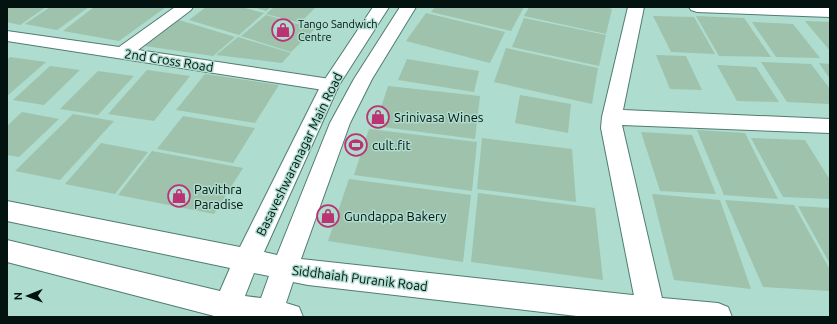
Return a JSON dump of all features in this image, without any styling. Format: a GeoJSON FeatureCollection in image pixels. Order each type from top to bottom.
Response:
{"type":"FeatureCollection","features":[{"type":"Feature","properties":{"kind":"main road"},"geometry":{"type":"LineString","coordinates":[[123,53],[185,7]]}},
{"type":"Feature","properties":{"kind":"main road","name":"Basaveshwaranagar Main Road"},"geometry":{"type":"LineString","coordinates":[[228,306],[247,260],[330,85],[381,7]]}},
{"type":"Feature","properties":{"kind":"main road","name":"Basaveshwaranagar Main Road"},"geometry":{"type":"LineString","coordinates":[[280,315],[285,268],[340,123],[363,79],[408,7]]}},
{"type":"Feature","properties":{"kind":"main road"},"geometry":{"type":"LineString","coordinates":[[636,7],[612,116],[611,128],[651,311]]}},
{"type":"Feature","properties":{"kind":"main road"},"geometry":{"type":"LineString","coordinates":[[697,7],[821,10]]}},
{"type":"Feature","properties":{"kind":"main road","name":"2nd Cross Road"},"geometry":{"type":"LineString","coordinates":[[7,36],[330,85]]}},
{"type":"Feature","properties":{"kind":"main road"},"geometry":{"type":"LineString","coordinates":[[612,116],[830,126]]}},
{"type":"Feature","properties":{"kind":"main road","name":"Siddhaiah Puranik Road"},"geometry":{"type":"LineString","coordinates":[[7,211],[308,273],[718,317]]}},
{"type":"Feature","properties":{"kind":"main road"},"geometry":{"type":"LineString","coordinates":[[7,251],[228,306],[280,315]]}},
{"type":"Feature","properties":{"kind":"building"},"geometry":{"type":"Polygon","coordinates":[[[11,7],[46,7],[20,25],[7,22],[7,9],[11,7]]]}},
{"type":"Feature","properties":{"kind":"building"},"geometry":{"type":"Polygon","coordinates":[[[50,7],[89,7],[57,30],[25,24],[50,7]]]}},
{"type":"Feature","properties":{"kind":"building"},"geometry":{"type":"Polygon","coordinates":[[[94,7],[166,7],[119,41],[63,31],[94,7]]]}},
{"type":"Feature","properties":{"kind":"building"},"geometry":{"type":"Polygon","coordinates":[[[206,7],[241,7],[264,13],[239,35],[189,20],[206,7]]]}},
{"type":"Feature","properties":{"kind":"building"},"geometry":{"type":"Polygon","coordinates":[[[253,7],[271,7],[266,11],[253,7]]]}},
{"type":"Feature","properties":{"kind":"building"},"geometry":{"type":"Polygon","coordinates":[[[274,7],[316,7],[300,23],[266,14],[274,7]]]}},
{"type":"Feature","properties":{"kind":"building"},"geometry":{"type":"Polygon","coordinates":[[[435,7],[524,7],[511,31],[431,12],[435,7]]]}},
{"type":"Feature","properties":{"kind":"building"},"geometry":{"type":"Polygon","coordinates":[[[529,7],[604,7],[612,9],[606,34],[524,16],[529,7]]]}},
{"type":"Feature","properties":{"kind":"building"},"geometry":{"type":"Polygon","coordinates":[[[426,13],[505,32],[490,63],[406,41],[426,13]]]}},
{"type":"Feature","properties":{"kind":"building"},"geometry":{"type":"Polygon","coordinates":[[[266,15],[315,29],[291,52],[241,36],[266,15]]]}},
{"type":"Feature","properties":{"kind":"building"},"geometry":{"type":"Polygon","coordinates":[[[653,16],[694,17],[715,54],[671,52],[653,16]]]}},
{"type":"Feature","properties":{"kind":"building"},"geometry":{"type":"Polygon","coordinates":[[[696,16],[744,18],[771,57],[719,56],[696,16]]]}},
{"type":"Feature","properties":{"kind":"building"},"geometry":{"type":"Polygon","coordinates":[[[524,18],[606,35],[599,66],[512,47],[524,18]]]}},
{"type":"Feature","properties":{"kind":"building"},"geometry":{"type":"Polygon","coordinates":[[[179,20],[235,37],[213,56],[145,46],[179,20]]]}},
{"type":"Feature","properties":{"kind":"building"},"geometry":{"type":"Polygon","coordinates":[[[805,21],[830,22],[830,51],[805,21]]]}},
{"type":"Feature","properties":{"kind":"building"},"geometry":{"type":"Polygon","coordinates":[[[752,22],[793,24],[820,58],[776,57],[752,22]]]}},
{"type":"Feature","properties":{"kind":"building"},"geometry":{"type":"Polygon","coordinates":[[[238,37],[291,53],[282,63],[216,55],[238,37]]]}},
{"type":"Feature","properties":{"kind":"building"},"geometry":{"type":"Polygon","coordinates":[[[506,48],[598,68],[592,104],[494,82],[506,48]]]}},
{"type":"Feature","properties":{"kind":"building"},"geometry":{"type":"Polygon","coordinates":[[[656,55],[686,56],[702,90],[670,89],[656,55]]]}},
{"type":"Feature","properties":{"kind":"building"},"geometry":{"type":"Polygon","coordinates":[[[10,57],[46,62],[7,96],[7,60],[10,57]]]}},
{"type":"Feature","properties":{"kind":"building"},"geometry":{"type":"Polygon","coordinates":[[[407,59],[479,71],[474,92],[398,80],[407,59]]]}},
{"type":"Feature","properties":{"kind":"building"},"geometry":{"type":"Polygon","coordinates":[[[761,62],[811,64],[830,89],[830,104],[787,102],[761,62]]]}},
{"type":"Feature","properties":{"kind":"building"},"geometry":{"type":"Polygon","coordinates":[[[819,63],[830,64],[830,79],[819,63]]]}},
{"type":"Feature","properties":{"kind":"building"},"geometry":{"type":"Polygon","coordinates":[[[717,65],[756,67],[779,102],[737,101],[717,65]]]}},
{"type":"Feature","properties":{"kind":"building"},"geometry":{"type":"Polygon","coordinates":[[[50,66],[80,70],[44,105],[13,100],[50,66]]]}},
{"type":"Feature","properties":{"kind":"building"},"geometry":{"type":"Polygon","coordinates":[[[147,70],[190,76],[154,121],[108,114],[147,70]]]}},
{"type":"Feature","properties":{"kind":"building"},"geometry":{"type":"Polygon","coordinates":[[[98,71],[134,76],[98,115],[60,109],[98,71]]]}},
{"type":"Feature","properties":{"kind":"building"},"geometry":{"type":"Polygon","coordinates":[[[205,74],[279,85],[255,123],[176,110],[205,74]]]}},
{"type":"Feature","properties":{"kind":"building"},"geometry":{"type":"Polygon","coordinates":[[[388,86],[480,96],[475,139],[375,126],[388,86]]]}},
{"type":"Feature","properties":{"kind":"building"},"geometry":{"type":"Polygon","coordinates":[[[520,95],[571,104],[568,133],[515,123],[520,95]]]}},
{"type":"Feature","properties":{"kind":"building"},"geometry":{"type":"Polygon","coordinates":[[[22,112],[59,119],[19,157],[7,155],[7,126],[22,112]]]}},
{"type":"Feature","properties":{"kind":"building"},"geometry":{"type":"Polygon","coordinates":[[[73,114],[114,121],[60,180],[15,171],[73,114]]]}},
{"type":"Feature","properties":{"kind":"building"},"geometry":{"type":"Polygon","coordinates":[[[183,116],[255,128],[233,163],[157,149],[183,116]]]}},
{"type":"Feature","properties":{"kind":"building"},"geometry":{"type":"Polygon","coordinates":[[[369,129],[477,142],[472,191],[354,175],[369,129]]]}},
{"type":"Feature","properties":{"kind":"building"},"geometry":{"type":"Polygon","coordinates":[[[697,130],[745,133],[778,199],[724,195],[697,130]]]}},
{"type":"Feature","properties":{"kind":"building"},"geometry":{"type":"Polygon","coordinates":[[[641,132],[692,135],[716,194],[660,191],[641,132]]]}},
{"type":"Feature","properties":{"kind":"building"},"geometry":{"type":"Polygon","coordinates":[[[482,138],[572,149],[576,202],[477,189],[482,138]]]}},
{"type":"Feature","properties":{"kind":"building"},"geometry":{"type":"Polygon","coordinates":[[[751,138],[805,140],[830,180],[830,199],[783,197],[751,138]]]}},
{"type":"Feature","properties":{"kind":"building"},"geometry":{"type":"Polygon","coordinates":[[[101,143],[148,152],[115,194],[65,184],[101,143]]]}},
{"type":"Feature","properties":{"kind":"building"},"geometry":{"type":"Polygon","coordinates":[[[152,151],[243,168],[214,214],[118,195],[152,151]]]}},
{"type":"Feature","properties":{"kind":"building"},"geometry":{"type":"Polygon","coordinates":[[[349,179],[471,195],[463,262],[328,241],[349,179]]]}},
{"type":"Feature","properties":{"kind":"building"},"geometry":{"type":"Polygon","coordinates":[[[478,193],[595,208],[603,280],[471,262],[478,193]]]}},
{"type":"Feature","properties":{"kind":"building"},"geometry":{"type":"Polygon","coordinates":[[[652,194],[720,200],[751,289],[674,280],[652,194]]]}},
{"type":"Feature","properties":{"kind":"building"},"geometry":{"type":"Polygon","coordinates":[[[725,200],[794,205],[830,270],[830,291],[763,287],[725,200]]]}},
{"type":"Feature","properties":{"kind":"building"},"geometry":{"type":"Polygon","coordinates":[[[798,206],[830,208],[830,264],[798,206]]]}},
{"type":"Feature","properties":{"kind":"place","name":"Tango Sandwich Centre"},"geometry":{"type":"Point","coordinates":[283,30]}},
{"type":"Feature","properties":{"kind":"place","name":"Srinivasa Wines"},"geometry":{"type":"Point","coordinates":[378,117]}},
{"type":"Feature","properties":{"kind":"place","name":"cult.fit"},"geometry":{"type":"Point","coordinates":[356,145]}},
{"type":"Feature","properties":{"kind":"place","name":"Pavithra Paradise"},"geometry":{"type":"Point","coordinates":[179,196]}},
{"type":"Feature","properties":{"kind":"place","name":"Gundappa Bakery"},"geometry":{"type":"Point","coordinates":[328,216]}}]}
